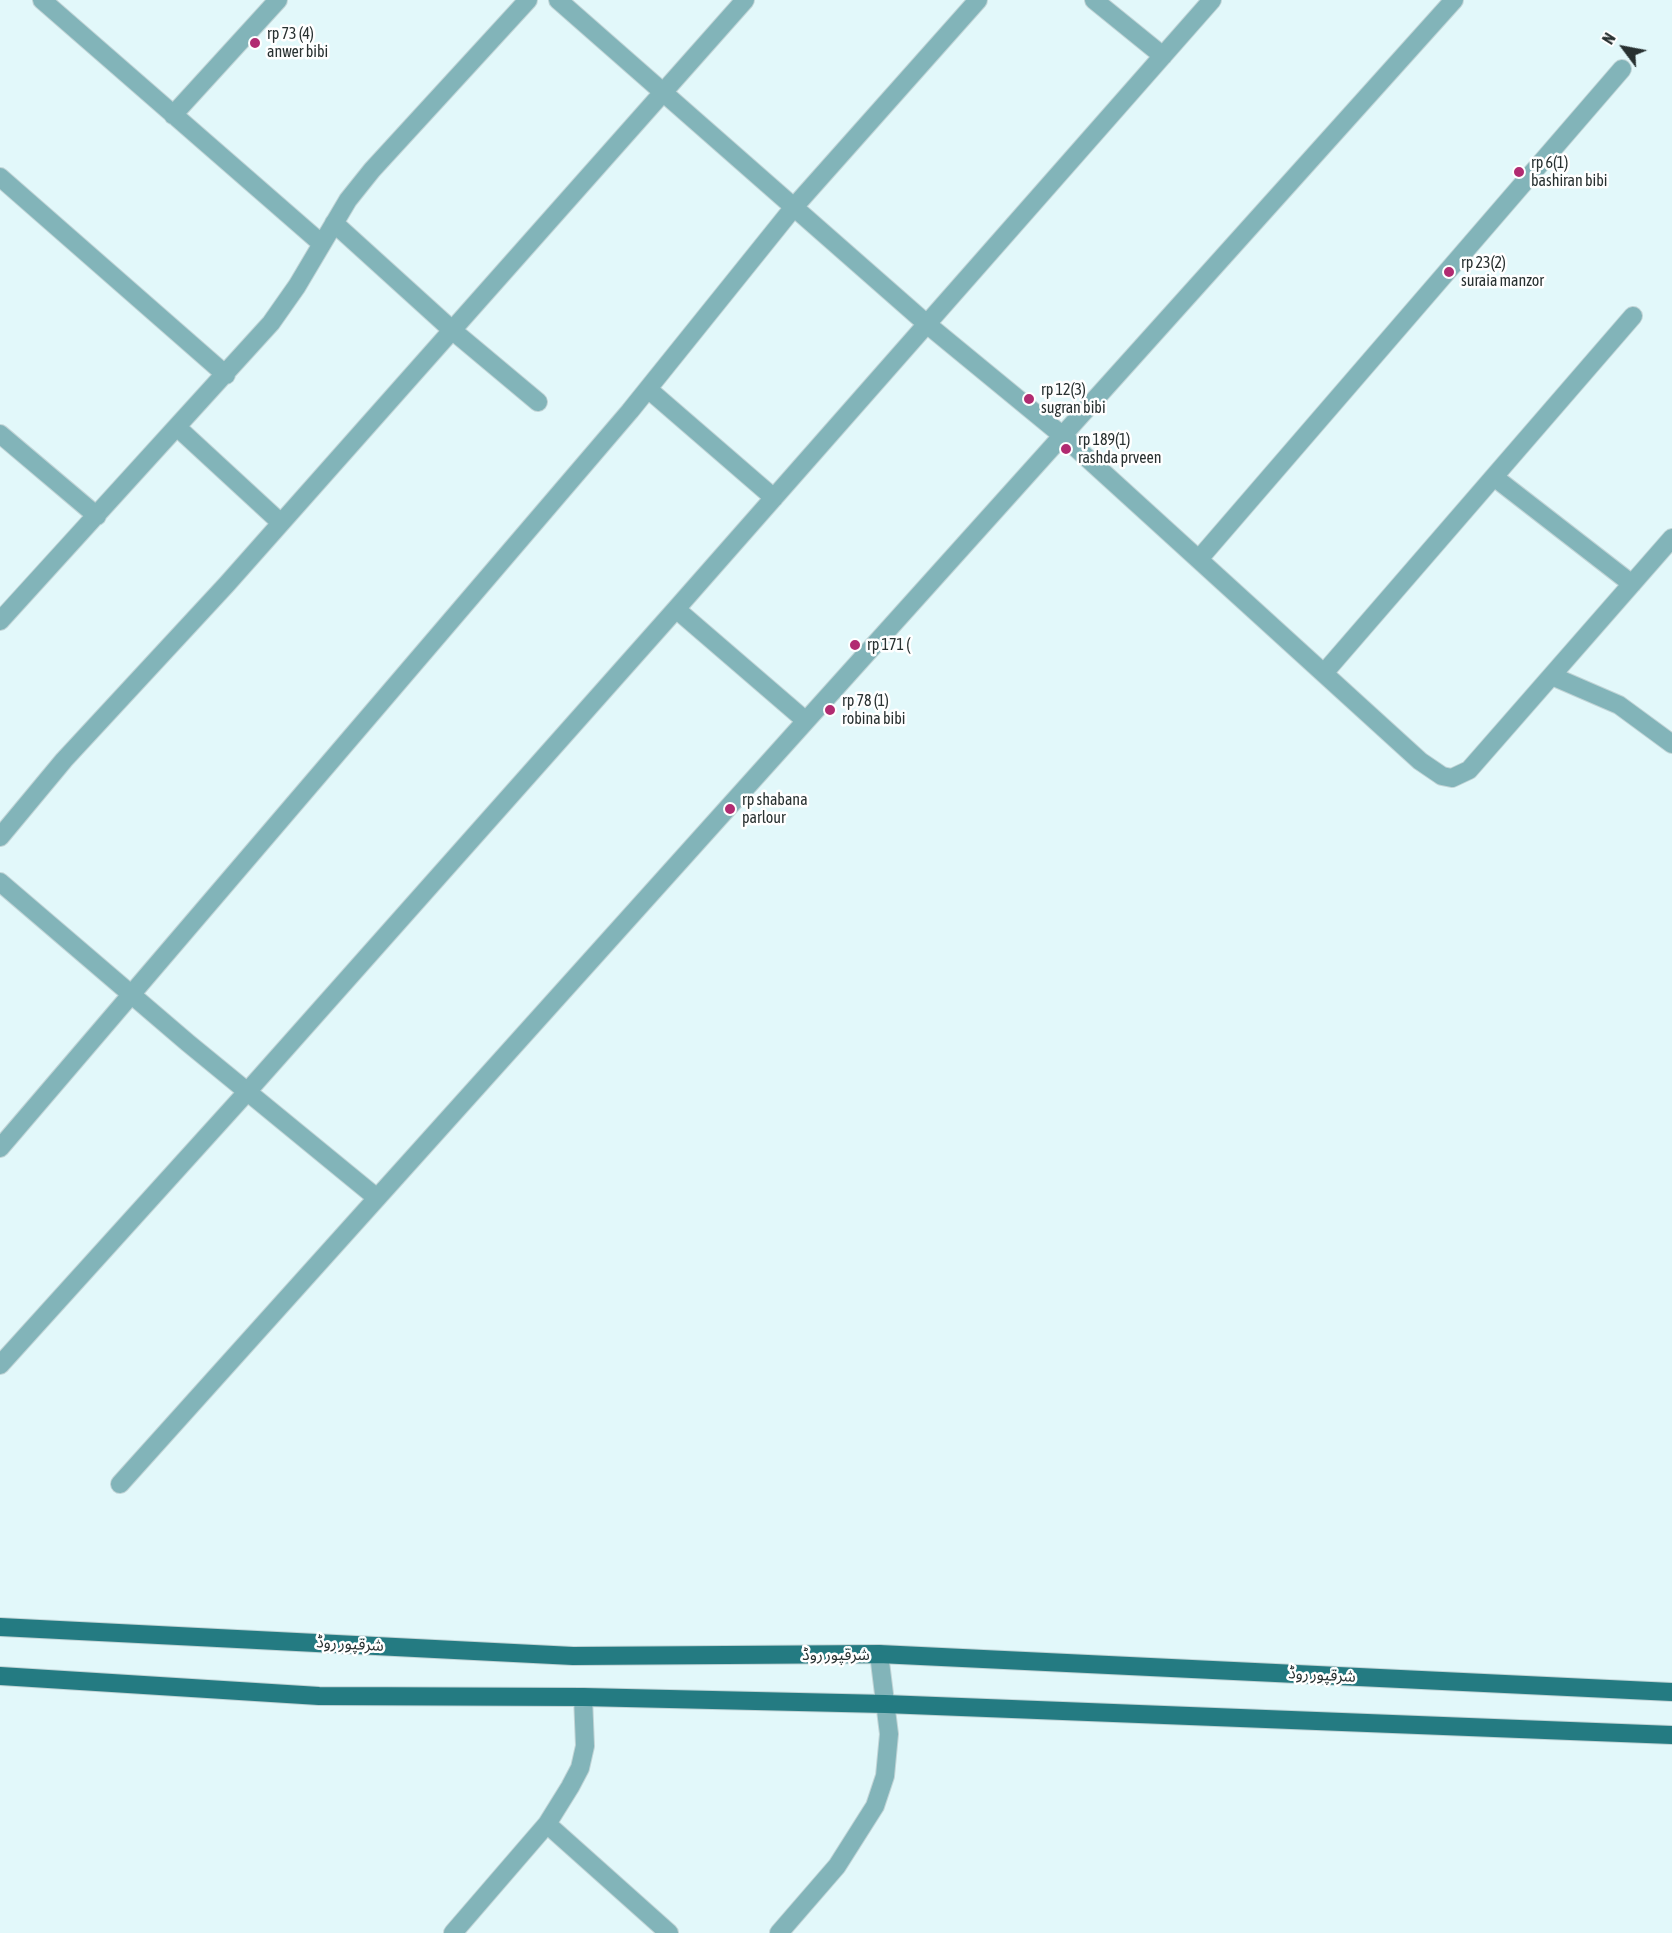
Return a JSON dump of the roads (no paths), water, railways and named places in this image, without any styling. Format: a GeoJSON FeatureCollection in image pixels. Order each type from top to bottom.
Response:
{"type":"FeatureCollection","features":[{"type":"Feature","properties":{"kind":"main road","name":"شرقپور روڈ"},"geometry":{"type":"LineString","coordinates":[[0,1627],[573,1656],[879,1654],[1672,1692]]}},
{"type":"Feature","properties":{"kind":"main road"},"geometry":{"type":"LineString","coordinates":[[0,1676],[319,1696],[583,1697],[885,1704],[1672,1735]]}},
{"type":"Feature","properties":{"kind":"street"},"geometry":{"type":"LineString","coordinates":[[42,0],[322,244]]}},
{"type":"Feature","properties":{"kind":"street"},"geometry":{"type":"LineString","coordinates":[[173,116],[278,0]]}},
{"type":"Feature","properties":{"kind":"street"},"geometry":{"type":"LineString","coordinates":[[0,621],[178,428],[271,323],[334,223],[372,170],[528,0]]}},
{"type":"Feature","properties":{"kind":"street"},"geometry":{"type":"LineString","coordinates":[[558,0],[928,325],[1063,436],[1420,761],[1442,776],[1452,778],[1469,770],[1672,538]]}},
{"type":"Feature","properties":{"kind":"street"},"geometry":{"type":"LineString","coordinates":[[0,837],[64,760],[281,523],[745,0]]}},
{"type":"Feature","properties":{"kind":"street"},"geometry":{"type":"LineString","coordinates":[[0,1148],[648,389],[794,207],[978,0]]}},
{"type":"Feature","properties":{"kind":"street"},"geometry":{"type":"LineString","coordinates":[[1094,0],[1162,56]]}},
{"type":"Feature","properties":{"kind":"street"},"geometry":{"type":"LineString","coordinates":[[0,1365],[247,1092],[676,609],[1212,0]]}},
{"type":"Feature","properties":{"kind":"street"},"geometry":{"type":"LineString","coordinates":[[120,1484],[1454,0]]}},
{"type":"Feature","properties":{"kind":"street"},"geometry":{"type":"LineString","coordinates":[[1199,559],[1622,69]]}},
{"type":"Feature","properties":{"kind":"street"},"geometry":{"type":"LineString","coordinates":[[0,177],[226,375]]}},
{"type":"Feature","properties":{"kind":"street"},"geometry":{"type":"LineString","coordinates":[[334,223],[452,330],[538,402]]}},
{"type":"Feature","properties":{"kind":"street"},"geometry":{"type":"LineString","coordinates":[[1324,673],[1633,316]]}},
{"type":"Feature","properties":{"kind":"street"},"geometry":{"type":"LineString","coordinates":[[648,389],[774,498]]}},
{"type":"Feature","properties":{"kind":"street"},"geometry":{"type":"LineString","coordinates":[[178,428],[281,523]]}},
{"type":"Feature","properties":{"kind":"street"},"geometry":{"type":"LineString","coordinates":[[0,434],[97,516]]}},
{"type":"Feature","properties":{"kind":"street"},"geometry":{"type":"LineString","coordinates":[[1494,477],[1632,584]]}},
{"type":"Feature","properties":{"kind":"street"},"geometry":{"type":"LineString","coordinates":[[676,609],[806,721]]}},
{"type":"Feature","properties":{"kind":"street"},"geometry":{"type":"LineString","coordinates":[[1552,676],[1619,705],[1672,744]]}},
{"type":"Feature","properties":{"kind":"street"},"geometry":{"type":"LineString","coordinates":[[0,882],[131,995],[377,1198]]}},
{"type":"Feature","properties":{"kind":"street"},"geometry":{"type":"LineString","coordinates":[[779,1933],[837,1866],[875,1806],[885,1776],[889,1734],[879,1654]]}},
{"type":"Feature","properties":{"kind":"street"},"geometry":{"type":"LineString","coordinates":[[453,1933],[546,1824],[580,1768],[586,1731],[583,1697]]}},
{"type":"Feature","properties":{"kind":"street"},"geometry":{"type":"LineString","coordinates":[[546,1824],[669,1933]]}},
{"type":"Feature","properties":{"kind":"place","name":"rp 73 (4) anwer bibi"},"geometry":{"type":"Point","coordinates":[255,43]}},
{"type":"Feature","properties":{"kind":"place","name":"rp 6(1) bashiran bibi"},"geometry":{"type":"Point","coordinates":[1519,172]}},
{"type":"Feature","properties":{"kind":"place","name":"rp 23(2) suraia manzor"},"geometry":{"type":"Point","coordinates":[1449,272]}},
{"type":"Feature","properties":{"kind":"place","name":"rp 12(3) sugran bibi"},"geometry":{"type":"Point","coordinates":[1029,399]}},
{"type":"Feature","properties":{"kind":"place","name":"rp 189(1) rashda prveen"},"geometry":{"type":"Point","coordinates":[1066,449]}},
{"type":"Feature","properties":{"kind":"place","name":"rp 171 ("},"geometry":{"type":"Point","coordinates":[855,645]}},
{"type":"Feature","properties":{"kind":"place","name":"rp 78 (1) robina bibi"},"geometry":{"type":"Point","coordinates":[830,710]}},
{"type":"Feature","properties":{"kind":"place","name":"rp shabana parlour"},"geometry":{"type":"Point","coordinates":[730,809]}}]}
